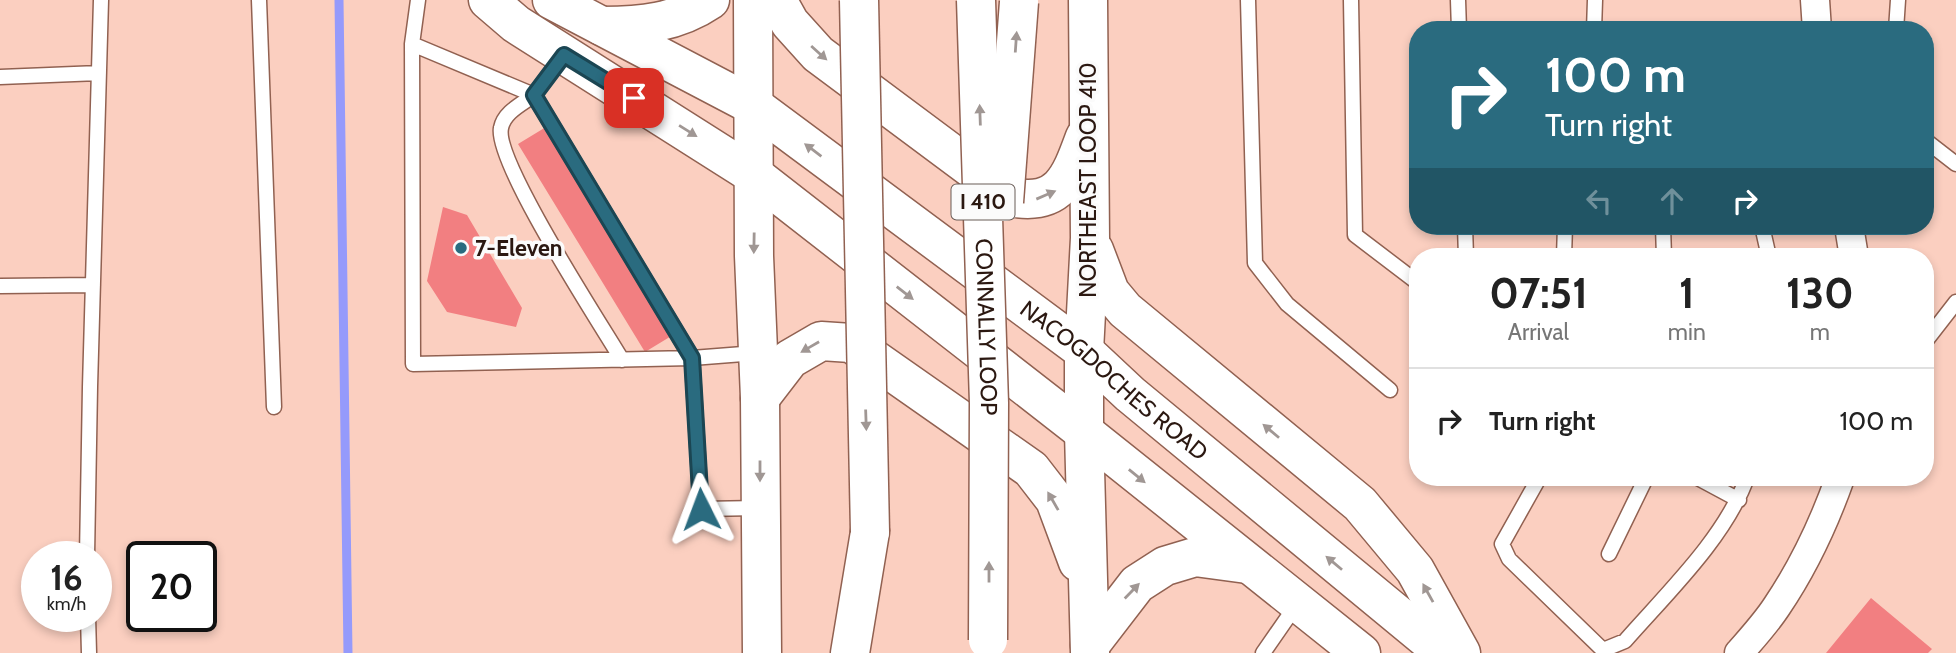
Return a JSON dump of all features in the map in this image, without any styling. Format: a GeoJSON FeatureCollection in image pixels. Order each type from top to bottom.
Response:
{"type":"FeatureCollection","features":[{"type":"Feature","properties":{"kind":"main road"},"geometry":{"type":"LineString","coordinates":[[488,0],[516,24],[754,175],[1084,432],[1361,653]]}},
{"type":"Feature","properties":{"kind":"main road"},"geometry":{"type":"LineString","coordinates":[[601,26],[638,26],[665,21],[690,12],[710,0]]}},
{"type":"Feature","properties":{"kind":"main road"},"geometry":{"type":"LineString","coordinates":[[753,0],[754,256],[760,398],[762,653]]}},
{"type":"Feature","properties":{"kind":"main road"},"geometry":{"type":"LineString","coordinates":[[777,0],[790,23],[818,54],[1010,197],[1028,201],[1047,197],[1063,186],[1073,169],[1090,125]]}},
{"type":"Feature","properties":{"kind":"main road"},"geometry":{"type":"LineString","coordinates":[[859,0],[872,653]]}},
{"type":"Feature","properties":{"kind":"main road","name":"CONNALLY LOOP"},"geometry":{"type":"LineString","coordinates":[[976,0],[989,403],[988,647]]}},
{"type":"Feature","properties":{"kind":"main road","name":"NORTHEAST LOOP 410"},"geometry":{"type":"LineString","coordinates":[[1088,0],[1090,238],[1084,351],[1084,432],[1090,649]]}},
{"type":"Feature","properties":{"kind":"main road"},"geometry":{"type":"LineString","coordinates":[[989,403],[1019,1]]}},
{"type":"Feature","properties":{"kind":"main road","name":"NACOGDOCHES ROAD"},"geometry":{"type":"LineString","coordinates":[[559,2],[754,106],[1084,351],[1130,394],[1444,653]]}},
{"type":"Feature","properties":{"kind":"main road"},"geometry":{"type":"LineString","coordinates":[[1090,238],[1110,292],[1125,310],[1360,504],[1415,570],[1461,653]]}},
{"type":"Feature","properties":{"kind":"main road"},"geometry":{"type":"LineString","coordinates":[[760,398],[790,359],[821,341],[851,343],[1031,469],[1055,500],[1087,587]]}},
{"type":"Feature","properties":{"kind":"main road"},"geometry":{"type":"LineString","coordinates":[[850,653],[870,532]]}},
{"type":"Feature","properties":{"kind":"main road"},"geometry":{"type":"LineString","coordinates":[[1090,649],[1137,584],[1165,566],[1195,557],[1250,564]]}},
{"type":"Feature","properties":{"kind":"street"},"geometry":{"type":"LineString","coordinates":[[1815,0],[1816,21]]}},
{"type":"Feature","properties":{"kind":"street"},"geometry":{"type":"LineString","coordinates":[[1739,653],[1776,608],[1804,562],[1837,486]]}},
{"type":"Feature","properties":{"kind":"lane"},"geometry":{"type":"LineString","coordinates":[[87,541],[102,0]]}},
{"type":"Feature","properties":{"kind":"lane"},"geometry":{"type":"LineString","coordinates":[[259,0],[274,407]]}},
{"type":"Feature","properties":{"kind":"lane"},"geometry":{"type":"LineString","coordinates":[[418,0],[412,44],[413,364],[692,358],[758,353]]}},
{"type":"Feature","properties":{"kind":"lane"},"geometry":{"type":"LineString","coordinates":[[1248,0],[1255,262],[1287,304],[1390,390]]}},
{"type":"Feature","properties":{"kind":"lane"},"geometry":{"type":"LineString","coordinates":[[1351,0],[1355,234],[1409,276]]}},
{"type":"Feature","properties":{"kind":"lane"},"geometry":{"type":"LineString","coordinates":[[1458,0],[1459,21]]}},
{"type":"Feature","properties":{"kind":"lane"},"geometry":{"type":"LineString","coordinates":[[1594,21],[1595,0]]}},
{"type":"Feature","properties":{"kind":"lane"},"geometry":{"type":"LineString","coordinates":[[1897,21],[1898,0]]}},
{"type":"Feature","properties":{"kind":"lane"},"geometry":{"type":"LineString","coordinates":[[412,44],[534,95],[692,358],[701,509],[760,508]]}},
{"type":"Feature","properties":{"kind":"lane"},"geometry":{"type":"LineString","coordinates":[[564,55],[534,95],[509,113],[500,130],[506,156],[522,193],[622,360]]}},
{"type":"Feature","properties":{"kind":"lane"},"geometry":{"type":"LineString","coordinates":[[0,77],[99,73]]}},
{"type":"Feature","properties":{"kind":"lane"},"geometry":{"type":"LineString","coordinates":[[1934,147],[1956,164]]}},
{"type":"Feature","properties":{"kind":"lane"},"geometry":{"type":"LineString","coordinates":[[0,286],[93,285]]}},
{"type":"Feature","properties":{"kind":"lane"},"geometry":{"type":"LineString","coordinates":[[1934,330],[1956,302]]}},
{"type":"Feature","properties":{"kind":"lane"},"geometry":{"type":"LineString","coordinates":[[1535,486],[1502,544],[1509,559],[1603,650],[1625,641],[1724,525],[1744,486]]}},
{"type":"Feature","properties":{"kind":"lane"},"geometry":{"type":"LineString","coordinates":[[1609,554],[1642,486]]}},
{"type":"Feature","properties":{"kind":"lane"},"geometry":{"type":"LineString","coordinates":[[1713,486],[1739,500]]}},
{"type":"Feature","properties":{"kind":"lane"},"geometry":{"type":"LineString","coordinates":[[1263,653],[1298,603]]}},
{"type":"Feature","properties":{"kind":"lane"},"geometry":{"type":"LineString","coordinates":[[88,632],[89,653]]}},
{"type":"Feature","properties":{"kind":"building"},"geometry":{"type":"Polygon","coordinates":[[[546,127],[673,335],[645,352],[518,144],[546,127]]]}},
{"type":"Feature","properties":{"kind":"building","name":"7-Eleven"},"geometry":{"type":"Polygon","coordinates":[[[443,207],[467,215],[522,308],[516,327],[447,312],[427,281],[443,207]]]}},
{"type":"Feature","properties":{"kind":"building"},"geometry":{"type":"Polygon","coordinates":[[[1871,598],[1932,649],[1928,653],[1826,653],[1871,598]]]}},
{"type":"Feature","properties":{"kind":"waterway"},"geometry":{"type":"LineString","coordinates":[[339,0],[348,653]]}},
{"type":"Feature","properties":{"kind":"place","name":"7-Eleven"},"geometry":{"type":"Point","coordinates":[461,248]}},
{"type":"Feature","properties":{"kind":"route"},"geometry":{"type":"LineString","coordinates":[[634,98],[564,55],[534,95],[692,358],[701,509]]}}]}
